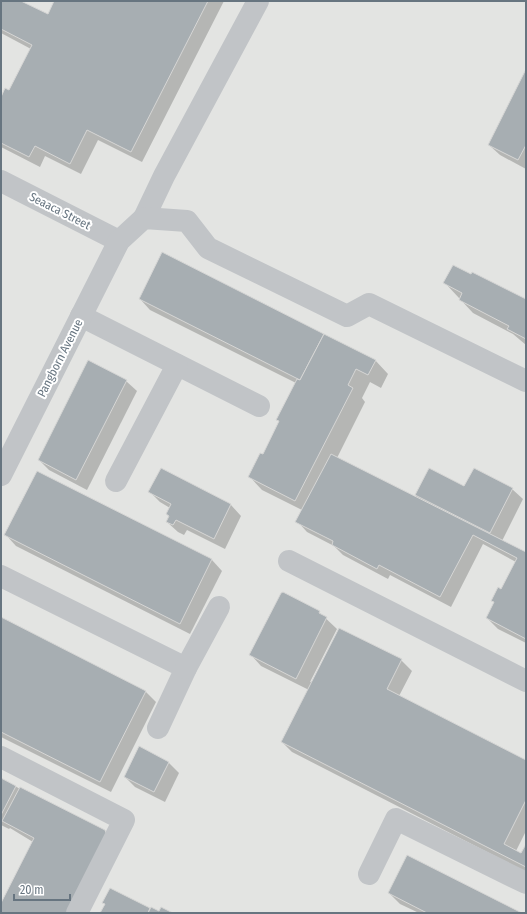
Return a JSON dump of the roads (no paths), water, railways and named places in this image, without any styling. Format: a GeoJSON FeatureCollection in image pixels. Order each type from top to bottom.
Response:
{"type":"FeatureCollection","features":[{"type":"Feature","properties":{"kind":"street"},"geometry":{"type":"LineString","coordinates":[[258,1],[164,176],[144,218],[187,221],[208,248],[347,316],[369,304],[526,381]]}},
{"type":"Feature","properties":{"kind":"street","name":"Seaaca Street"},"geometry":{"type":"LineString","coordinates":[[1,181],[119,242]]}},
{"type":"Feature","properties":{"kind":"street","name":"Pangborn Avenue"},"geometry":{"type":"LineString","coordinates":[[1,475],[119,242],[144,218]]}},
{"type":"Feature","properties":{"kind":"street"},"geometry":{"type":"LineString","coordinates":[[81,316],[259,406]]}},
{"type":"Feature","properties":{"kind":"street"},"geometry":{"type":"LineString","coordinates":[[116,481],[177,365]]}},
{"type":"Feature","properties":{"kind":"street"},"geometry":{"type":"LineString","coordinates":[[289,561],[526,681]]}},
{"type":"Feature","properties":{"kind":"street"},"geometry":{"type":"LineString","coordinates":[[1,576],[186,668]]}},
{"type":"Feature","properties":{"kind":"street"},"geometry":{"type":"LineString","coordinates":[[158,728],[186,668],[219,607]]}},
{"type":"Feature","properties":{"kind":"street"},"geometry":{"type":"LineString","coordinates":[[1,757],[124,820],[77,913]]}},
{"type":"Feature","properties":{"kind":"street"},"geometry":{"type":"LineString","coordinates":[[369,874],[396,819],[526,883]]}}]}
